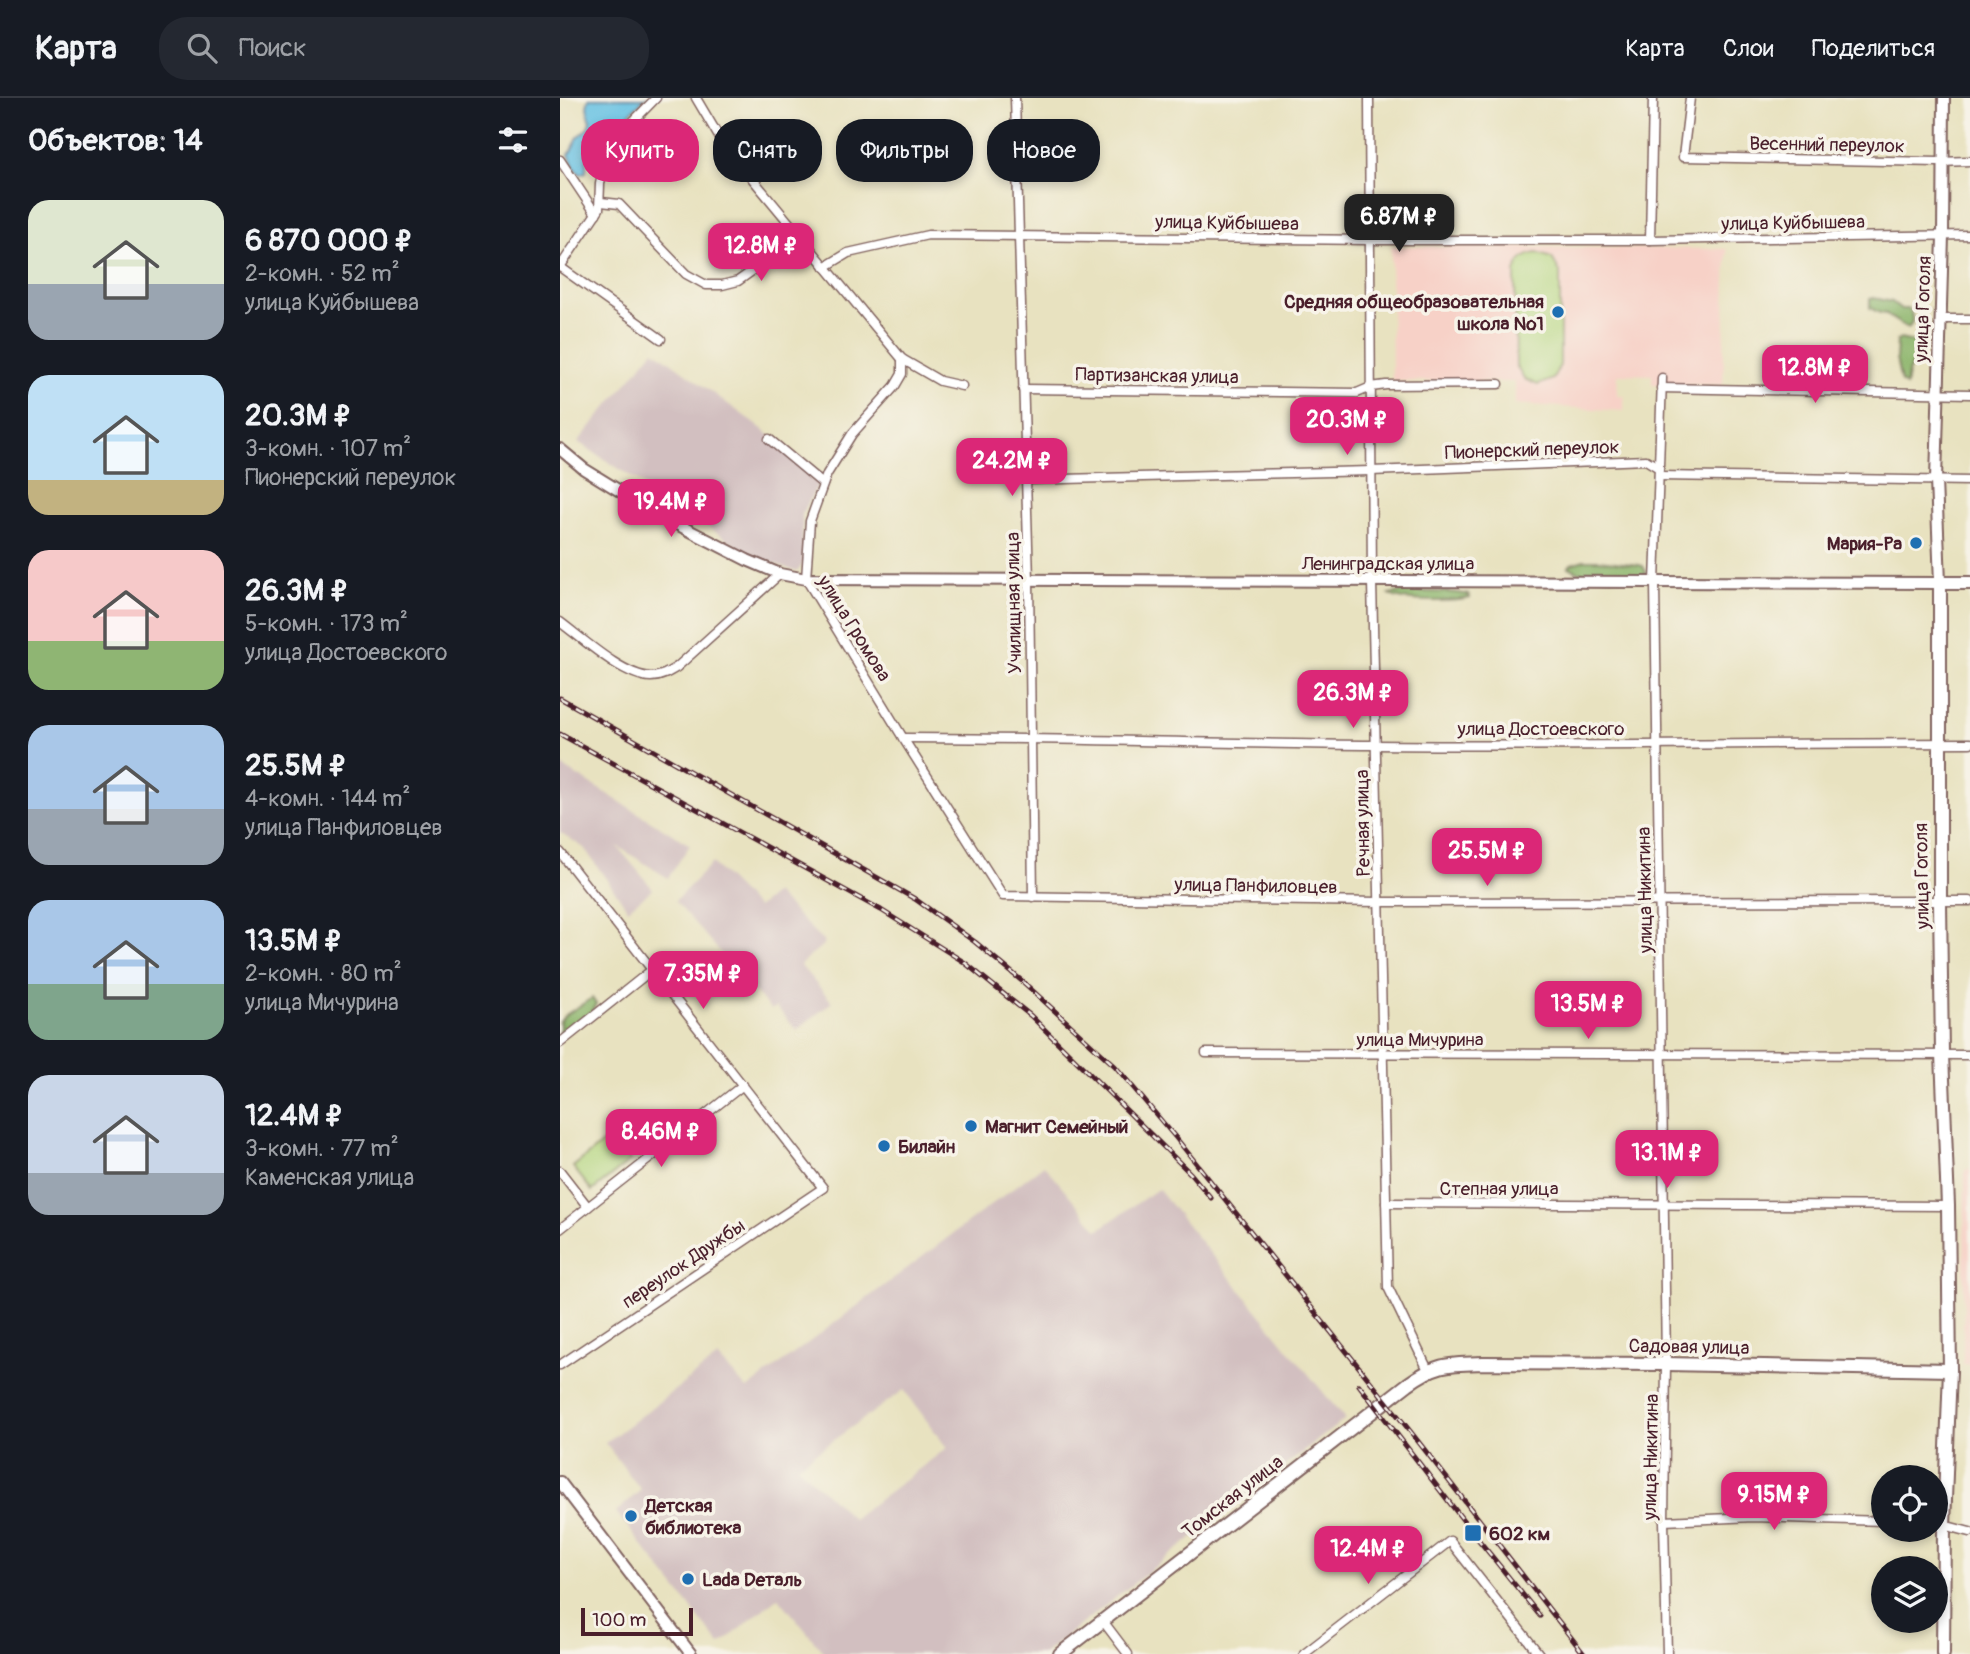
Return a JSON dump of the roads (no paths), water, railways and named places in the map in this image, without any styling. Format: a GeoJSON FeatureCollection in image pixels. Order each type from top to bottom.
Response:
{"type":"FeatureCollection","features":[{"type":"Feature","properties":{"kind":"main road","name":"Ленинградская улица"},"geometry":{"type":"LineString","coordinates":[[1940,583],[1970,583]]}},
{"type":"Feature","properties":{"kind":"main road","name":"улица Гоголя"},"geometry":{"type":"LineString","coordinates":[[1940,583],[1940,902],[1950,1370],[1944,1465]]}},
{"type":"Feature","properties":{"kind":"main road","name":"Садовая улица"},"geometry":{"type":"LineString","coordinates":[[1428,1370],[1441,1365],[1483,1363],[1950,1370]]}},
{"type":"Feature","properties":{"kind":"main road","name":"Томская улица"},"geometry":{"type":"LineString","coordinates":[[1060,1654],[1428,1370]]}},
{"type":"Feature","properties":{"kind":"main road","name":"улица Гоголя"},"geometry":{"type":"LineString","coordinates":[[1940,1542],[1943,1654]]}},
{"type":"Feature","properties":{"kind":"street"},"geometry":{"type":"LineString","coordinates":[[656,98],[612,143],[602,174],[601,202],[596,214],[560,267],[661,340]]}},
{"type":"Feature","properties":{"kind":"street"},"geometry":{"type":"LineString","coordinates":[[696,98],[722,142],[902,359],[940,381],[962,386]]}},
{"type":"Feature","properties":{"kind":"street","name":"Училищная улица"},"geometry":{"type":"LineString","coordinates":[[1014,98],[1029,580],[1033,897]]}},
{"type":"Feature","properties":{"kind":"street","name":"Речная улица"},"geometry":{"type":"LineString","coordinates":[[1369,98],[1372,582],[1388,1287],[1428,1370]]}},
{"type":"Feature","properties":{"kind":"street"},"geometry":{"type":"LineString","coordinates":[[1650,240],[1653,98]]}},
{"type":"Feature","properties":{"kind":"street","name":"Весенний переулок"},"geometry":{"type":"LineString","coordinates":[[1690,98],[1683,157],[1970,161]]}},
{"type":"Feature","properties":{"kind":"street","name":"улица Гоголя"},"geometry":{"type":"LineString","coordinates":[[1940,583],[1936,480],[1944,98]]}},
{"type":"Feature","properties":{"kind":"street"},"geometry":{"type":"LineString","coordinates":[[560,160],[596,214]]}},
{"type":"Feature","properties":{"kind":"street"},"geometry":{"type":"LineString","coordinates":[[601,202],[619,204],[686,274],[706,285],[738,281],[800,237]]}},
{"type":"Feature","properties":{"kind":"street","name":"улица Куйбышева"},"geometry":{"type":"LineString","coordinates":[[825,267],[848,253],[928,235],[1370,240],[1650,240],[1970,235]]}},
{"type":"Feature","properties":{"kind":"street"},"geometry":{"type":"LineString","coordinates":[[1941,319],[1970,318]]}},
{"type":"Feature","properties":{"kind":"street"},"geometry":{"type":"LineString","coordinates":[[806,579],[810,521],[827,474],[852,434],[895,386],[902,374],[902,359]]}},
{"type":"Feature","properties":{"kind":"street","name":"улица Никитина"},"geometry":{"type":"LineString","coordinates":[[1661,378],[1656,583],[1667,1654]]}},
{"type":"Feature","properties":{"kind":"street","name":"Партизанская улица"},"geometry":{"type":"LineString","coordinates":[[1024,389],[1357,393],[1386,385],[1499,384]]}},
{"type":"Feature","properties":{"kind":"street"},"geometry":{"type":"LineString","coordinates":[[1661,388],[1970,394]]}},
{"type":"Feature","properties":{"kind":"street"},"geometry":{"type":"LineString","coordinates":[[769,439],[823,484]]}},
{"type":"Feature","properties":{"kind":"street","name":"улица Громова"},"geometry":{"type":"LineString","coordinates":[[560,449],[584,469],[657,514],[747,560],[780,574],[806,579],[1003,897]]}},
{"type":"Feature","properties":{"kind":"street","name":"Пионерский переулок"},"geometry":{"type":"LineString","coordinates":[[1026,480],[1371,471],[1646,460],[1659,472],[1970,481]]}},
{"type":"Feature","properties":{"kind":"street"},"geometry":{"type":"LineString","coordinates":[[560,622],[621,667],[651,677],[666,674],[780,574]]}},
{"type":"Feature","properties":{"kind":"street","name":"Ленинградская улица"},"geometry":{"type":"LineString","coordinates":[[806,579],[1940,583]]}},
{"type":"Feature","properties":{"kind":"street","name":"улица Достоевского"},"geometry":{"type":"LineString","coordinates":[[903,738],[1376,745],[1658,743],[1705,746],[1970,743]]}},
{"type":"Feature","properties":{"kind":"street"},"geometry":{"type":"LineString","coordinates":[[560,852],[743,1084],[560,1229]]}},
{"type":"Feature","properties":{"kind":"street","name":"улица Панфиловцев"},"geometry":{"type":"LineString","coordinates":[[1003,897],[1380,902],[1970,901]]}},
{"type":"Feature","properties":{"kind":"street"},"geometry":{"type":"LineString","coordinates":[[560,1043],[653,969]]}},
{"type":"Feature","properties":{"kind":"street","name":"улица Мичурина"},"geometry":{"type":"LineString","coordinates":[[1206,1054],[1970,1055]]}},
{"type":"Feature","properties":{"kind":"street","name":"переулок Дружбы"},"geometry":{"type":"LineString","coordinates":[[560,1365],[823,1188],[743,1084]]}},
{"type":"Feature","properties":{"kind":"street"},"geometry":{"type":"LineString","coordinates":[[560,1171],[588,1207]]}},
{"type":"Feature","properties":{"kind":"street","name":"Степная улица"},"geometry":{"type":"LineString","coordinates":[[1386,1203],[1948,1206]]}},
{"type":"Feature","properties":{"kind":"street"},"geometry":{"type":"LineString","coordinates":[[560,1482],[691,1654]]}},
{"type":"Feature","properties":{"kind":"street"},"geometry":{"type":"LineString","coordinates":[[1664,1521],[1753,1517],[1871,1521]]}},
{"type":"Feature","properties":{"kind":"street"},"geometry":{"type":"LineString","coordinates":[[1948,1526],[1970,1532]]}},
{"type":"Feature","properties":{"kind":"street"},"geometry":{"type":"LineString","coordinates":[[1304,1654],[1450,1541],[1539,1654]]}},
{"type":"Feature","properties":{"kind":"street"},"geometry":{"type":"LineString","coordinates":[[1103,1621],[1128,1654]]}},
{"type":"Feature","properties":{"kind":"water"},"geometry":{"type":"Polygon","coordinates":[[[589,98],[645,98],[622,119],[590,119],[587,107],[589,98]]]}},
{"type":"Feature","properties":{"kind":"water"},"geometry":{"type":"Polygon","coordinates":[[[581,134],[580,174],[569,155],[581,134]]]}},
{"type":"Feature","properties":{"kind":"railway"},"geometry":{"type":"LineString","coordinates":[[560,698],[915,899],[975,942],[1022,981],[1115,1066],[1176,1138],[1410,1431],[1584,1654]]}},
{"type":"Feature","properties":{"kind":"railway"},"geometry":{"type":"LineString","coordinates":[[560,734],[881,910],[964,962],[1031,1016],[1191,1174],[1211,1198]]}},
{"type":"Feature","properties":{"kind":"railway"},"geometry":{"type":"LineString","coordinates":[[1359,1385],[1540,1616]]}},
{"type":"Feature","properties":{"kind":"place","name":"Средняя общеобразовательная школа №1"},"geometry":{"type":"Point","coordinates":[1558,312]}},
{"type":"Feature","properties":{"kind":"place","name":"Мария-Ра"},"geometry":{"type":"Point","coordinates":[1916,543]}},
{"type":"Feature","properties":{"kind":"place","name":"Магнит Семейный"},"geometry":{"type":"Point","coordinates":[971,1126]}},
{"type":"Feature","properties":{"kind":"place","name":"Билайн"},"geometry":{"type":"Point","coordinates":[884,1146]}},
{"type":"Feature","properties":{"kind":"place","name":"Детская библиотека"},"geometry":{"type":"Point","coordinates":[631,1516]}},
{"type":"Feature","properties":{"kind":"place","name":"602 км"},"geometry":{"type":"Point","coordinates":[1473,1533]}},
{"type":"Feature","properties":{"kind":"place","name":"Lada Dеталь"},"geometry":{"type":"Point","coordinates":[688,1579]}}]}
